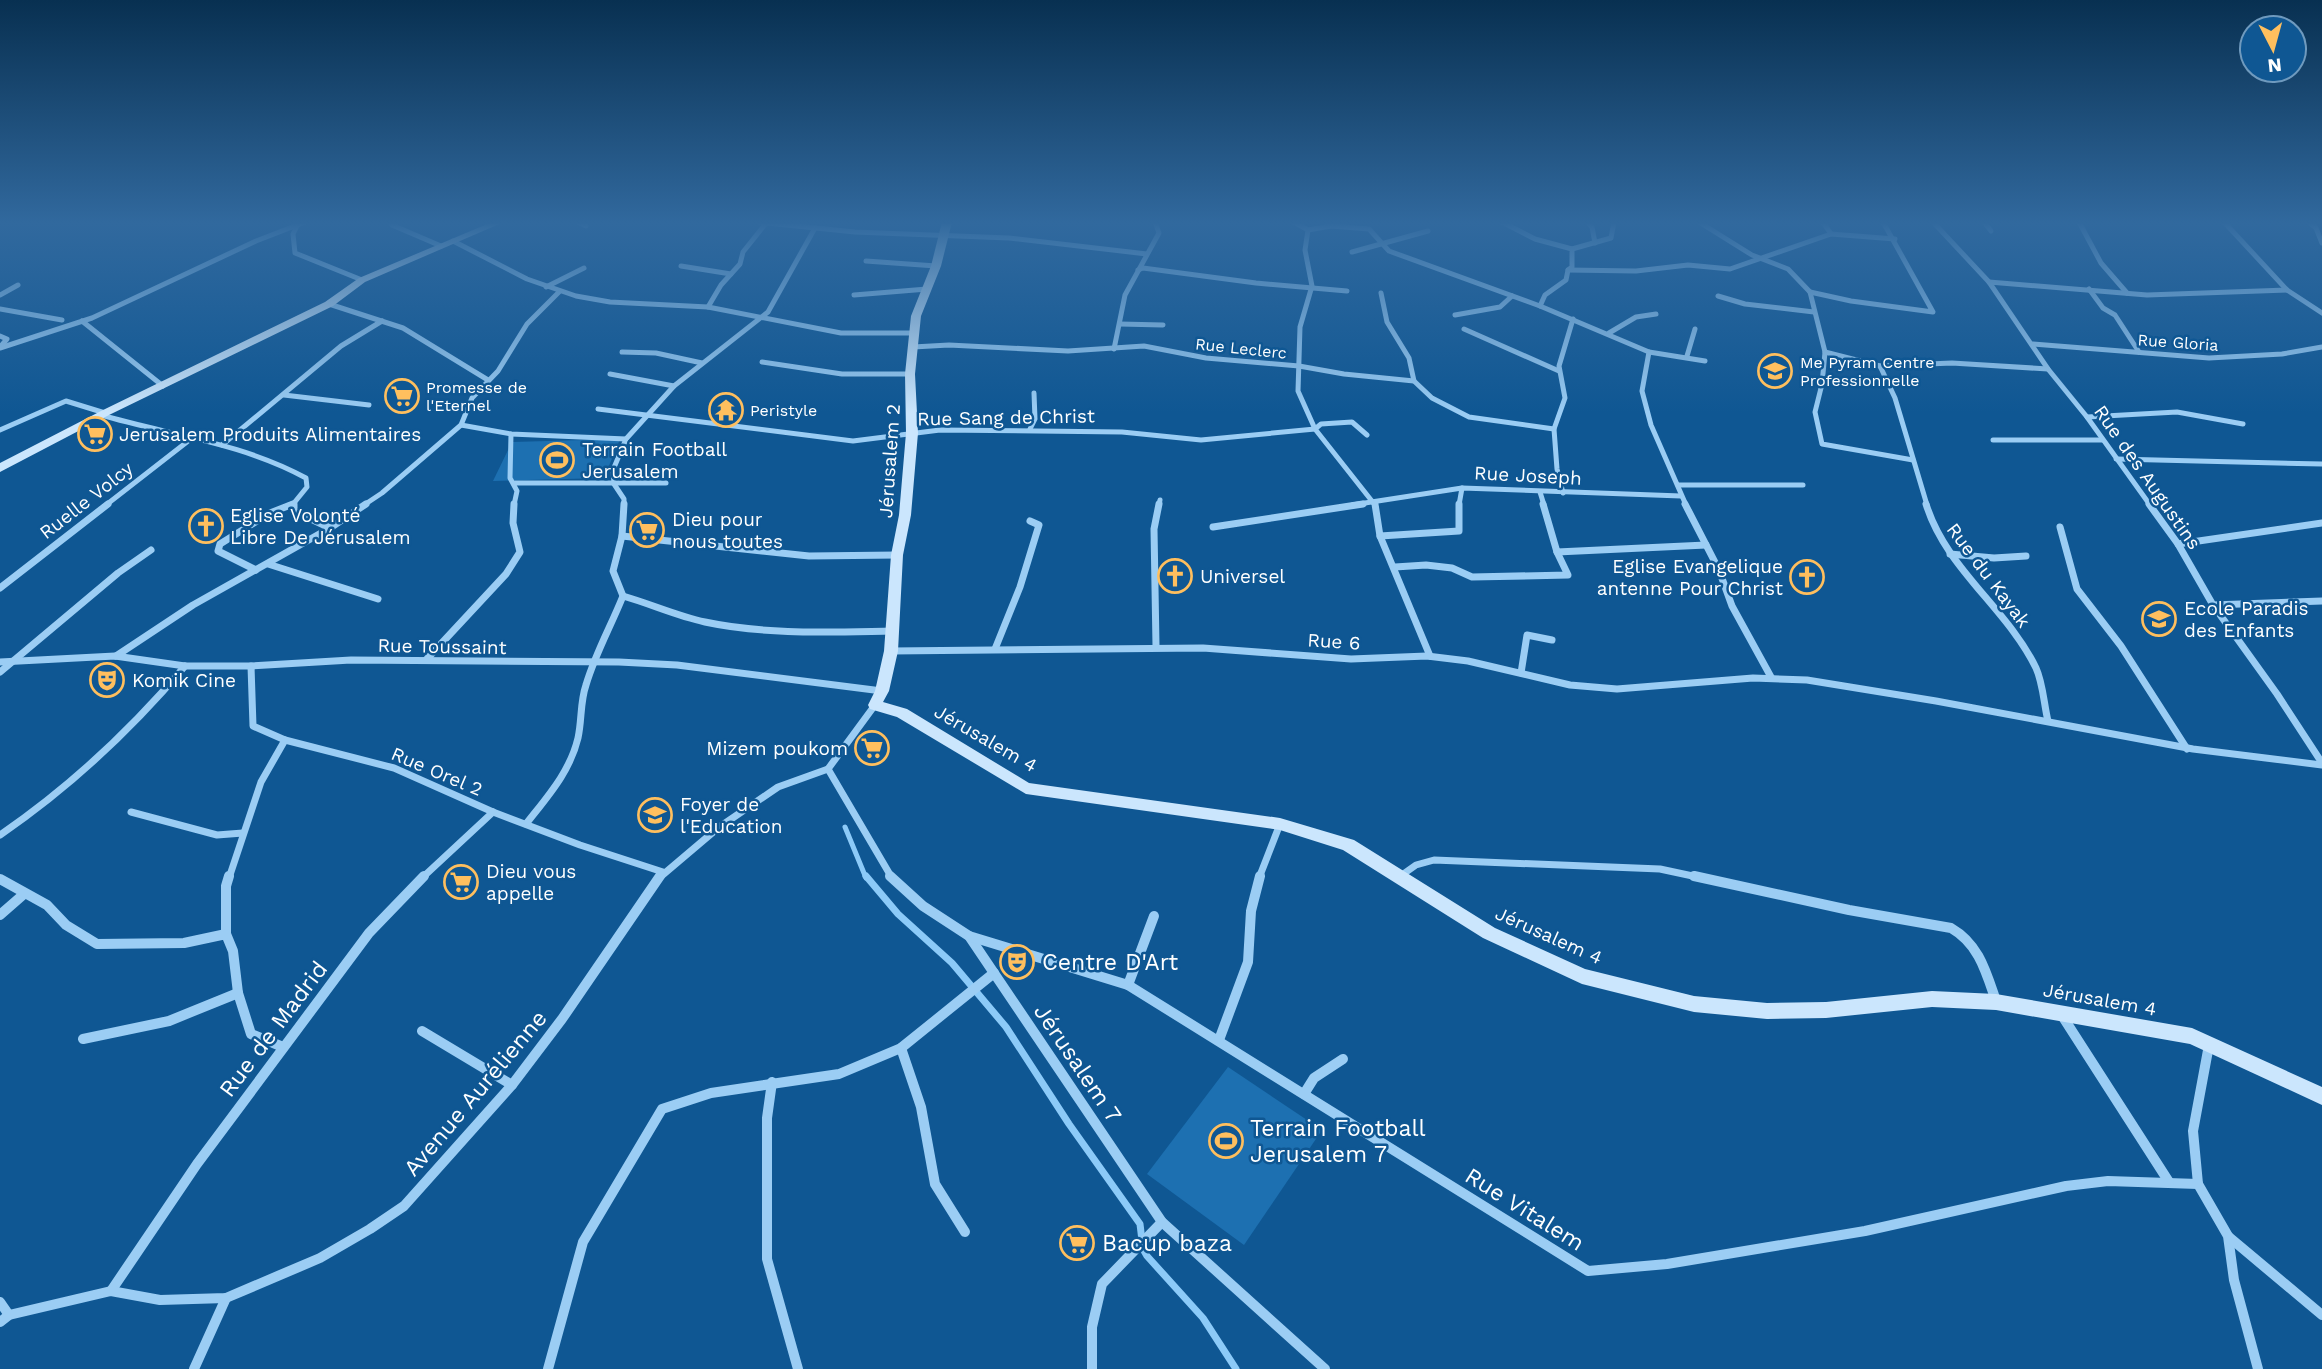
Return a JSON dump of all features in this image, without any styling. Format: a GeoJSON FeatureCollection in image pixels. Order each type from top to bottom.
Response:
{"type":"FeatureCollection","features":[{"type":"Feature","properties":{"kind":"street"},"geometry":{"type":"LineString","coordinates":[[0,295],[16,286]]}},
{"type":"Feature","properties":{"kind":"street"},"geometry":{"type":"LineString","coordinates":[[0,348],[82,321],[161,286]]}},
{"type":"Feature","properties":{"kind":"street"},"geometry":{"type":"LineString","coordinates":[[0,468],[329,303],[354,286]]}},
{"type":"Feature","properties":{"kind":"street"},"geometry":{"type":"LineString","coordinates":[[708,307],[723,286]]}},
{"type":"Feature","properties":{"kind":"street"},"geometry":{"type":"LineString","coordinates":[[784,286],[758,319],[674,386],[626,439],[613,470],[614,484],[624,499],[622,536],[613,571],[614,579],[623,596],[703,621],[745,629],[788,632],[892,631]]}},
{"type":"Feature","properties":{"kind":"street","name":"Jérusalem 2"},"geometry":{"type":"LineString","coordinates":[[878,698],[891,652],[897,555],[905,515],[912,433],[910,374],[916,316],[927,286]]}},
{"type":"Feature","properties":{"kind":"street"},"geometry":{"type":"LineString","coordinates":[[1114,349],[1125,295],[1130,286]]}},
{"type":"Feature","properties":{"kind":"street"},"geometry":{"type":"LineString","coordinates":[[1347,291],[1312,286],[1300,327],[1298,391],[1315,429],[1375,502],[1380,536],[1430,656]]}},
{"type":"Feature","properties":{"kind":"street"},"geometry":{"type":"LineString","coordinates":[[1483,286],[1609,333],[1649,352],[1705,361]]}},
{"type":"Feature","properties":{"kind":"street"},"geometry":{"type":"LineString","coordinates":[[1540,306],[1545,295],[1558,286]]}},
{"type":"Feature","properties":{"kind":"street"},"geometry":{"type":"LineString","coordinates":[[1804,286],[1810,292],[1825,352],[1822,384],[1815,412],[1822,444],[1913,460]]}},
{"type":"Feature","properties":{"kind":"street"},"geometry":{"type":"LineString","coordinates":[[1810,292],[1852,301],[1933,312],[1919,286]]}},
{"type":"Feature","properties":{"kind":"street","name":"Rue des Augustins"},"geometry":{"type":"LineString","coordinates":[[1992,286],[2048,369],[2087,417],[2178,544],[2213,605],[2277,694],[2322,764]]}},
{"type":"Feature","properties":{"kind":"street"},"geometry":{"type":"LineString","coordinates":[[2045,286],[2127,294],[2287,290]]}},
{"type":"Feature","properties":{"kind":"street"},"geometry":{"type":"LineString","coordinates":[[2120,286],[2127,294]]}},
{"type":"Feature","properties":{"kind":"street"},"geometry":{"type":"LineString","coordinates":[[2283,286],[2322,313]]}},
{"type":"Feature","properties":{"kind":"street"},"geometry":{"type":"LineString","coordinates":[[546,287],[610,302],[708,307],[758,319],[841,333],[914,333]]}},
{"type":"Feature","properties":{"kind":"street"},"geometry":{"type":"LineString","coordinates":[[854,295],[926,289]]}},
{"type":"Feature","properties":{"kind":"street"},"geometry":{"type":"LineString","coordinates":[[2089,289],[2103,308],[2115,315],[2139,352]]}},
{"type":"Feature","properties":{"kind":"street"},"geometry":{"type":"LineString","coordinates":[[116,656],[193,605],[330,528],[382,493],[461,425],[472,398],[498,371],[527,324],[559,292]]}},
{"type":"Feature","properties":{"kind":"street"},"geometry":{"type":"LineString","coordinates":[[1381,292],[1388,324],[1397,333],[1411,358],[1414,381],[1432,398],[1469,417],[1554,429]]}},
{"type":"Feature","properties":{"kind":"street"},"geometry":{"type":"LineString","coordinates":[[1455,315],[1500,307],[1512,296]]}},
{"type":"Feature","properties":{"kind":"street"},"geometry":{"type":"LineString","coordinates":[[1718,296],[1745,304],[1814,312]]}},
{"type":"Feature","properties":{"kind":"street"},"geometry":{"type":"LineString","coordinates":[[329,303],[403,328],[488,380]]}},
{"type":"Feature","properties":{"kind":"street"},"geometry":{"type":"LineString","coordinates":[[0,309],[62,320]]}},
{"type":"Feature","properties":{"kind":"street"},"geometry":{"type":"LineString","coordinates":[[1609,333],[1636,317],[1656,314]]}},
{"type":"Feature","properties":{"kind":"street"},"geometry":{"type":"LineString","coordinates":[[1563,493],[1557,469],[1554,429],[1565,398],[1559,371],[1573,319]]}},
{"type":"Feature","properties":{"kind":"street"},"geometry":{"type":"LineString","coordinates":[[82,321],[108,345],[139,365],[163,386]]}},
{"type":"Feature","properties":{"kind":"street"},"geometry":{"type":"LineString","coordinates":[[222,445],[341,346],[382,321]]}},
{"type":"Feature","properties":{"kind":"street"},"geometry":{"type":"LineString","coordinates":[[1120,324],[1163,325]]}},
{"type":"Feature","properties":{"kind":"street"},"geometry":{"type":"LineString","coordinates":[[1464,329],[1559,371]]}},
{"type":"Feature","properties":{"kind":"street"},"geometry":{"type":"LineString","coordinates":[[1687,356],[1695,329]]}},
{"type":"Feature","properties":{"kind":"street"},"geometry":{"type":"LineString","coordinates":[[0,336],[7,340],[0,348]]}},
{"type":"Feature","properties":{"kind":"street","name":"Rue Gloria"},"geometry":{"type":"LineString","coordinates":[[2033,344],[2232,358],[2322,348]]}},
{"type":"Feature","properties":{"kind":"street","name":"Rue Leclerc"},"geometry":{"type":"LineString","coordinates":[[914,347],[949,345],[1069,351],[1144,346],[1206,358],[1299,366],[1344,374],[1414,381]]}},
{"type":"Feature","properties":{"kind":"street"},"geometry":{"type":"LineString","coordinates":[[622,352],[656,353],[702,363]]}},
{"type":"Feature","properties":{"kind":"street"},"geometry":{"type":"LineString","coordinates":[[1649,352],[1642,391],[1651,425],[1732,606],[1772,677]]}},
{"type":"Feature","properties":{"kind":"street"},"geometry":{"type":"LineString","coordinates":[[1825,352],[1880,366],[1952,363],[2048,369]]}},
{"type":"Feature","properties":{"kind":"street"},"geometry":{"type":"LineString","coordinates":[[762,362],[842,374],[910,374]]}},
{"type":"Feature","properties":{"kind":"street","name":"Rue du Kayak"},"geometry":{"type":"LineString","coordinates":[[1880,366],[1895,398],[1934,526],[1950,554],[2002,615],[2037,670],[2048,721]]}},
{"type":"Feature","properties":{"kind":"street"},"geometry":{"type":"LineString","coordinates":[[610,374],[674,386]]}},
{"type":"Feature","properties":{"kind":"street"},"geometry":{"type":"LineString","coordinates":[[1030,429],[1035,419],[1034,393]]}},
{"type":"Feature","properties":{"kind":"street"},"geometry":{"type":"LineString","coordinates":[[284,395],[369,405]]}},
{"type":"Feature","properties":{"kind":"street"},"geometry":{"type":"LineString","coordinates":[[0,430],[66,401],[103,414],[282,463],[306,478],[307,487],[294,503],[270,513],[220,544],[218,551],[256,570]]}},
{"type":"Feature","properties":{"kind":"street","name":"Rue Sang de Christ"},"geometry":{"type":"LineString","coordinates":[[598,409],[853,441],[940,429],[1122,432],[1201,440],[1315,429],[1321,424],[1352,422],[1367,435]]}},
{"type":"Feature","properties":{"kind":"street"},"geometry":{"type":"LineString","coordinates":[[2087,417],[2177,412],[2242,424]]}},
{"type":"Feature","properties":{"kind":"street"},"geometry":{"type":"LineString","coordinates":[[461,425],[511,434],[626,439]]}},
{"type":"Feature","properties":{"kind":"street"},"geometry":{"type":"LineString","coordinates":[[426,660],[506,574],[520,552],[513,513],[519,495],[510,478],[511,434]]}},
{"type":"Feature","properties":{"kind":"street","name":"Ruelle Volcy"},"geometry":{"type":"LineString","coordinates":[[0,588],[192,438]]}},
{"type":"Feature","properties":{"kind":"street"},"geometry":{"type":"LineString","coordinates":[[1993,440],[2102,440]]}},
{"type":"Feature","properties":{"kind":"street"},"geometry":{"type":"LineString","coordinates":[[2116,459],[2322,464]]}},
{"type":"Feature","properties":{"kind":"street"},"geometry":{"type":"LineString","coordinates":[[515,483],[579,480],[614,484],[666,483]]}},
{"type":"Feature","properties":{"kind":"street"},"geometry":{"type":"LineString","coordinates":[[1678,485],[1803,485]]}},
{"type":"Feature","properties":{"kind":"street"},"geometry":{"type":"LineString","coordinates":[[1380,536],[1459,531],[1458,512],[1462,488]]}},
{"type":"Feature","properties":{"kind":"street","name":"Rue Joseph"},"geometry":{"type":"LineString","coordinates":[[1213,527],[1462,488],[1681,496]]}},
{"type":"Feature","properties":{"kind":"street"},"geometry":{"type":"LineString","coordinates":[[1395,567],[1426,565],[1452,568],[1472,577],[1568,575],[1557,552],[1540,492]]}},
{"type":"Feature","properties":{"kind":"street"},"geometry":{"type":"LineString","coordinates":[[1156,646],[1154,529],[1160,500]]}},
{"type":"Feature","properties":{"kind":"street"},"geometry":{"type":"LineString","coordinates":[[294,503],[294,511],[330,528]]}},
{"type":"Feature","properties":{"kind":"street"},"geometry":{"type":"LineString","coordinates":[[995,649],[1020,587],[1039,525],[1030,522]]}},
{"type":"Feature","properties":{"kind":"street"},"geometry":{"type":"LineString","coordinates":[[2178,544],[2322,523]]}},
{"type":"Feature","properties":{"kind":"street"},"geometry":{"type":"LineString","coordinates":[[2060,527],[2077,589],[2121,646],[2187,749]]}},
{"type":"Feature","properties":{"kind":"street"},"geometry":{"type":"LineString","coordinates":[[622,536],[809,556],[897,555]]}},
{"type":"Feature","properties":{"kind":"street"},"geometry":{"type":"LineString","coordinates":[[1557,552],[1706,545]]}},
{"type":"Feature","properties":{"kind":"street"},"geometry":{"type":"LineString","coordinates":[[0,672],[118,573],[151,550]]}},
{"type":"Feature","properties":{"kind":"street"},"geometry":{"type":"LineString","coordinates":[[1950,554],[1994,558],[2026,556]]}},
{"type":"Feature","properties":{"kind":"street"},"geometry":{"type":"LineString","coordinates":[[268,564],[379,599]]}},
{"type":"Feature","properties":{"kind":"street"},"geometry":{"type":"LineString","coordinates":[[526,824],[564,775],[573,755],[579,735],[582,696],[593,662],[623,596]]}},
{"type":"Feature","properties":{"kind":"street"},"geometry":{"type":"LineString","coordinates":[[2213,605],[2322,601]]}},
{"type":"Feature","properties":{"kind":"street"},"geometry":{"type":"LineString","coordinates":[[1521,673],[1527,635],[1552,640]]}},
{"type":"Feature","properties":{"kind":"street","name":"Rue 6"},"geometry":{"type":"LineString","coordinates":[[891,652],[995,649],[1055,651],[1156,646],[1371,659],[1430,656],[1481,663],[1589,688],[1638,690],[1772,677],[1836,685],[2048,721],[2187,749],[2260,760],[2322,764]]}},
{"type":"Feature","properties":{"kind":"street","name":"Rue Toussaint"},"geometry":{"type":"LineString","coordinates":[[0,662],[116,656],[185,666],[251,666],[351,660],[677,665],[878,698]]}},
{"type":"Feature","properties":{"kind":"street"},"geometry":{"type":"LineString","coordinates":[[0,835],[49,801],[139,721],[185,666]]}},
{"type":"Feature","properties":{"kind":"street","name":"Rue Orel 2"},"geometry":{"type":"LineString","coordinates":[[251,666],[253,726],[285,740],[394,768],[493,812],[580,845],[663,872]]}},
{"type":"Feature","properties":{"kind":"street"},"geometry":{"type":"LineString","coordinates":[[828,769],[878,698]]}},
{"type":"Feature","properties":{"kind":"street","name":"Jérusalem 4"},"geometry":{"type":"LineString","coordinates":[[878,698],[1026,788],[1280,824],[1348,845],[1489,933],[1582,976],[1694,1004],[1767,1011],[1826,1010],[1932,999],[1996,1002],[2192,1036],[2322,1096]]}},
{"type":"Feature","properties":{"kind":"street"},"geometry":{"type":"LineString","coordinates":[[282,1048],[251,1034],[238,993],[233,951],[226,934],[226,886],[261,782],[285,740]]}},
{"type":"Feature","properties":{"kind":"street","name":"Avenue Aurélienne"},"geometry":{"type":"LineString","coordinates":[[4,1319],[111,1291],[160,1300],[226,1298],[320,1258],[370,1230],[404,1206],[512,1085],[562,1019],[663,872],[718,828],[778,787],[828,769]]}},
{"type":"Feature","properties":{"kind":"street","name":"Jérusalem 7"},"geometry":{"type":"LineString","coordinates":[[828,769],[877,848],[889,874],[923,905],[969,936],[1162,1222],[1325,1369]]}},
{"type":"Feature","properties":{"kind":"street"},"geometry":{"type":"LineString","coordinates":[[131,812],[218,835],[243,833]]}},
{"type":"Feature","properties":{"kind":"street","name":"Rue de Madrid"},"geometry":{"type":"LineString","coordinates":[[111,1291],[197,1164],[369,933],[433,867],[493,812]]}},
{"type":"Feature","properties":{"kind":"street"},"geometry":{"type":"LineString","coordinates":[[1219,1040],[1248,962],[1251,951],[1249,922],[1261,873],[1280,824]]}},
{"type":"Feature","properties":{"kind":"street"},"geometry":{"type":"LineString","coordinates":[[1399,877],[1416,865],[1434,860],[1660,869],[1849,910],[1951,928],[1965,934],[1973,945],[1996,1002]]}},
{"type":"Feature","properties":{"kind":"street"},"geometry":{"type":"LineString","coordinates":[[0,880],[47,905],[66,925],[97,944],[184,943],[226,934]]}},
{"type":"Feature","properties":{"kind":"street"},"geometry":{"type":"LineString","coordinates":[[0,915],[24,894]]}},
{"type":"Feature","properties":{"kind":"street"},"geometry":{"type":"LineString","coordinates":[[1128,985],[1154,916]]}},
{"type":"Feature","properties":{"kind":"street","name":"Rue Vitalem"},"geometry":{"type":"LineString","coordinates":[[969,936],[1128,985],[1588,1271],[1667,1264],[1865,1231],[2066,1186],[2108,1181],[2199,1184]]}},
{"type":"Feature","properties":{"kind":"street"},"geometry":{"type":"LineString","coordinates":[[548,1369],[583,1242],[662,1109],[711,1093],[839,1074],[901,1048],[994,973]]}},
{"type":"Feature","properties":{"kind":"street"},"geometry":{"type":"LineString","coordinates":[[83,1039],[169,1021],[238,993]]}},
{"type":"Feature","properties":{"kind":"street"},"geometry":{"type":"LineString","coordinates":[[2061,1014],[2169,1182]]}},
{"type":"Feature","properties":{"kind":"street"},"geometry":{"type":"LineString","coordinates":[[422,1031],[512,1085]]}},
{"type":"Feature","properties":{"kind":"street"},"geometry":{"type":"LineString","coordinates":[[2209,1044],[2193,1131],[2199,1184],[2228,1236],[2322,1315]]}},
{"type":"Feature","properties":{"kind":"street"},"geometry":{"type":"LineString","coordinates":[[901,1048],[921,1107],[935,1184],[965,1232]]}},
{"type":"Feature","properties":{"kind":"street"},"geometry":{"type":"LineString","coordinates":[[1304,1094],[1305,1087],[1316,1076],[1343,1059]]}},
{"type":"Feature","properties":{"kind":"street"},"geometry":{"type":"LineString","coordinates":[[772,1082],[767,1118],[767,1259],[798,1369]]}},
{"type":"Feature","properties":{"kind":"street"},"geometry":{"type":"LineString","coordinates":[[1092,1369],[1092,1327],[1102,1284],[1162,1222]]}},
{"type":"Feature","properties":{"kind":"street"},"geometry":{"type":"LineString","coordinates":[[2228,1236],[2234,1280],[2258,1369]]}},
{"type":"Feature","properties":{"kind":"street"},"geometry":{"type":"LineString","coordinates":[[194,1369],[226,1298]]}},
{"type":"Feature","properties":{"kind":"street"},"geometry":{"type":"LineString","coordinates":[[0,1302],[4,1319]]}},
{"type":"Feature","properties":{"kind":"shaded area","name":"Terrain Football Jerusalem"},"geometry":{"type":"Polygon","coordinates":[[[620,439],[604,478],[493,481],[512,442],[620,439]]]}},
{"type":"Feature","properties":{"kind":"shaded area"},"geometry":{"type":"Polygon","coordinates":[[[1228,1067],[1322,1130],[1244,1245],[1147,1174],[1228,1067]]]}},
{"type":"Feature","properties":{"kind":"waterway"},"geometry":{"type":"LineString","coordinates":[[845,827],[866,878]]}},
{"type":"Feature","properties":{"kind":"waterway"},"geometry":{"type":"LineString","coordinates":[[866,876],[898,914],[952,963],[1006,1027],[1069,1124],[1140,1224],[1143,1249],[1147,1256],[1203,1318],[1236,1369]]}},
{"type":"Feature","properties":{"kind":"place","name":"Me Pyram Centre Professionnelle"},"geometry":{"type":"Point","coordinates":[1775,371]}},
{"type":"Feature","properties":{"kind":"place","name":"Promesse de l'Eternel"},"geometry":{"type":"Point","coordinates":[402,396]}},
{"type":"Feature","properties":{"kind":"place","name":"Peristyle"},"geometry":{"type":"Point","coordinates":[726,410]}},
{"type":"Feature","properties":{"kind":"place","name":"Jerusalem Produits Alimentaires"},"geometry":{"type":"Point","coordinates":[95,434]}},
{"type":"Feature","properties":{"kind":"place","name":"Terrain Football Jerusalem"},"geometry":{"type":"Point","coordinates":[557,460]}},
{"type":"Feature","properties":{"kind":"place","name":"Eglise Volonté Libre De Jérusalem"},"geometry":{"type":"Point","coordinates":[206,526]}},
{"type":"Feature","properties":{"kind":"place","name":"Dieu pour nous toutes"},"geometry":{"type":"Point","coordinates":[647,530]}},
{"type":"Feature","properties":{"kind":"place","name":"Universel"},"geometry":{"type":"Point","coordinates":[1175,576]}},
{"type":"Feature","properties":{"kind":"place","name":"Eglise Evangelique antenne Pour Christ"},"geometry":{"type":"Point","coordinates":[1807,577]}},
{"type":"Feature","properties":{"kind":"place","name":"Ecole Paradis des Enfants"},"geometry":{"type":"Point","coordinates":[2159,619]}},
{"type":"Feature","properties":{"kind":"place","name":"Komik Cine"},"geometry":{"type":"Point","coordinates":[107,680]}},
{"type":"Feature","properties":{"kind":"place","name":"Mizem poukom"},"geometry":{"type":"Point","coordinates":[872,748]}},
{"type":"Feature","properties":{"kind":"place","name":"Foyer de l'Education"},"geometry":{"type":"Point","coordinates":[655,815]}},
{"type":"Feature","properties":{"kind":"place","name":"Dieu vous appelle"},"geometry":{"type":"Point","coordinates":[461,882]}},
{"type":"Feature","properties":{"kind":"place","name":"Centre D'Art"},"geometry":{"type":"Point","coordinates":[1017,962]}},
{"type":"Feature","properties":{"kind":"place","name":"Terrain Football Jerusalem 7"},"geometry":{"type":"Point","coordinates":[1226,1141]}},
{"type":"Feature","properties":{"kind":"place","name":"Bacup baza"},"geometry":{"type":"Point","coordinates":[1077,1243]}}]}
